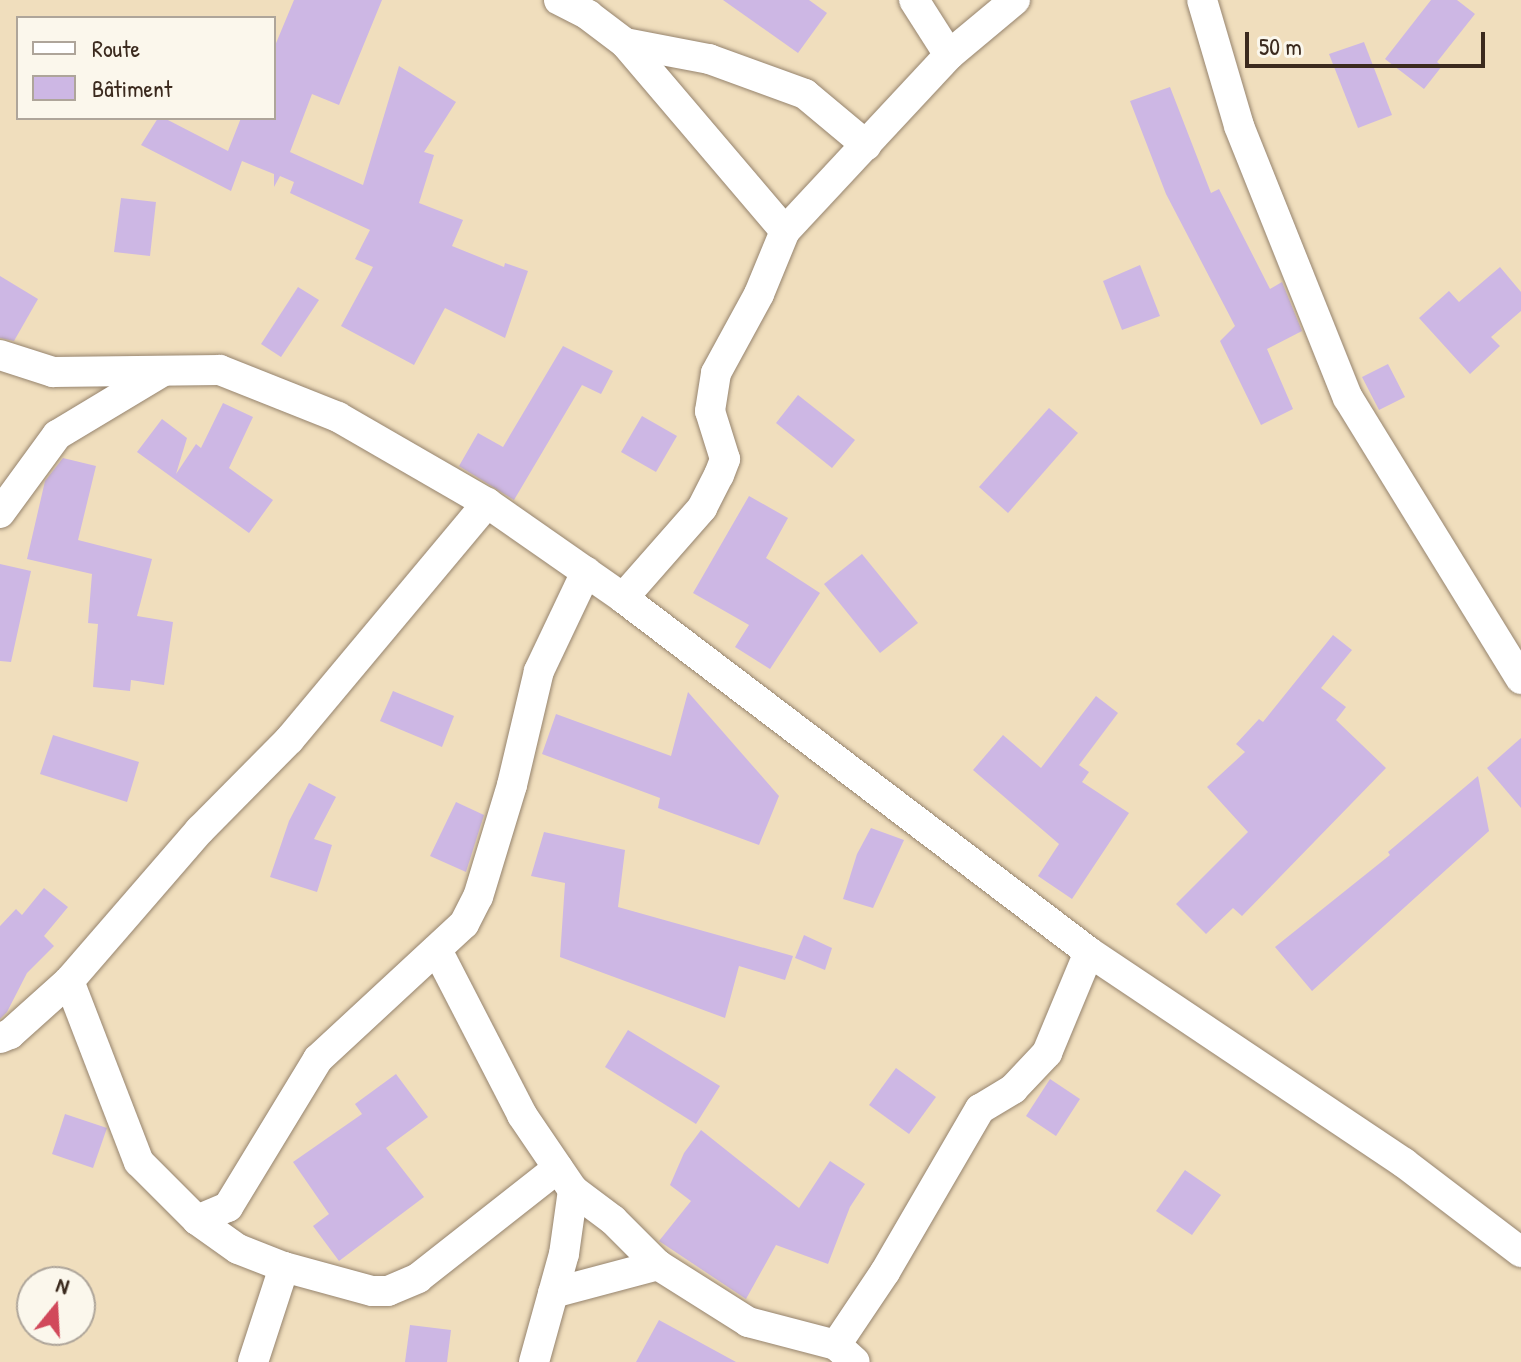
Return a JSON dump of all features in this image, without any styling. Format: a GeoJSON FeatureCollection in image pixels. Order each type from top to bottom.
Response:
{"type":"FeatureCollection","features":[{"type":"Feature","properties":{"kind":"street"},"geometry":{"type":"LineString","coordinates":[[559,0],[588,15],[625,43],[785,231]]}},
{"type":"Feature","properties":{"kind":"street"},"geometry":{"type":"LineString","coordinates":[[914,0],[949,55]]}},
{"type":"Feature","properties":{"kind":"street"},"geometry":{"type":"LineString","coordinates":[[623,598],[702,508],[719,475],[725,459],[710,411],[716,373],[759,294],[785,231],[949,55],[1015,0]]}},
{"type":"Feature","properties":{"kind":"street"},"geometry":{"type":"LineString","coordinates":[[1202,0],[1239,126],[1348,398],[1521,679]]}},
{"type":"Feature","properties":{"kind":"street"},"geometry":{"type":"LineString","coordinates":[[625,43],[709,59],[805,94],[866,145]]}},
{"type":"Feature","properties":{"kind":"street"},"geometry":{"type":"LineString","coordinates":[[0,355],[53,372],[220,370],[338,417],[487,503],[623,598],[1089,952],[1404,1163],[1521,1252]]}},
{"type":"Feature","properties":{"kind":"street"},"geometry":{"type":"LineString","coordinates":[[0,513],[57,435],[164,370]]}},
{"type":"Feature","properties":{"kind":"street"},"geometry":{"type":"LineString","coordinates":[[0,1038],[10,1034],[69,981],[200,830],[289,740],[487,503]]}},
{"type":"Feature","properties":{"kind":"street"},"geometry":{"type":"LineString","coordinates":[[197,1220],[228,1207],[318,1059],[464,924],[478,897],[512,785],[539,671],[586,572]]}},
{"type":"Feature","properties":{"kind":"street"},"geometry":{"type":"LineString","coordinates":[[437,950],[522,1115],[565,1179],[613,1220],[658,1265],[748,1322],[846,1354],[885,1272],[980,1109],[1013,1089],[1047,1053],[1089,952]]}},
{"type":"Feature","properties":{"kind":"street"},"geometry":{"type":"LineString","coordinates":[[69,981],[139,1162],[197,1220],[238,1249],[284,1267],[372,1291],[388,1291],[418,1278],[565,1179]]}},
{"type":"Feature","properties":{"kind":"street"},"geometry":{"type":"LineString","coordinates":[[534,1362],[564,1254],[565,1179]]}},
{"type":"Feature","properties":{"kind":"street"},"geometry":{"type":"LineString","coordinates":[[553,1293],[658,1265]]}},
{"type":"Feature","properties":{"kind":"street"},"geometry":{"type":"LineString","coordinates":[[253,1362],[284,1267]]}},
{"type":"Feature","properties":{"kind":"building"},"geometry":{"type":"Polygon","coordinates":[[[294,0],[382,0],[339,105],[312,94],[290,152],[363,185],[399,66],[456,102],[424,152],[434,155],[419,203],[463,220],[452,246],[504,267],[505,263],[528,271],[505,338],[445,308],[414,365],[341,326],[373,267],[355,259],[370,230],[290,193],[294,182],[280,176],[274,187],[274,174],[242,161],[231,191],[141,145],[157,120],[168,120],[228,151],[240,120],[276,120],[276,43],[294,0]]]}},
{"type":"Feature","properties":{"kind":"building"},"geometry":{"type":"Polygon","coordinates":[[[723,0],[809,0],[827,13],[798,53],[723,0]]]}},
{"type":"Feature","properties":{"kind":"building"},"geometry":{"type":"Polygon","coordinates":[[[1431,0],[1457,0],[1475,14],[1437,62],[1442,66],[1424,89],[1385,59],[1431,0]]]}},
{"type":"Feature","properties":{"kind":"building"},"geometry":{"type":"Polygon","coordinates":[[[1364,42],[1392,115],[1358,128],[1329,54],[1364,42]]]}},
{"type":"Feature","properties":{"kind":"building"},"geometry":{"type":"Polygon","coordinates":[[[1170,87],[1211,193],[1219,189],[1270,289],[1282,282],[1302,331],[1267,349],[1293,409],[1261,425],[1220,341],[1235,326],[1166,194],[1130,101],[1170,87]]]}},
{"type":"Feature","properties":{"kind":"building"},"geometry":{"type":"Polygon","coordinates":[[[121,198],[156,202],[150,256],[114,252],[121,198]]]}},
{"type":"Feature","properties":{"kind":"building"},"geometry":{"type":"Polygon","coordinates":[[[1140,265],[1160,316],[1122,330],[1103,281],[1140,265]]]}},
{"type":"Feature","properties":{"kind":"building"},"geometry":{"type":"Polygon","coordinates":[[[1500,267],[1521,292],[1521,311],[1491,337],[1500,346],[1470,374],[1419,318],[1449,291],[1459,302],[1500,267]]]}},
{"type":"Feature","properties":{"kind":"building"},"geometry":{"type":"Polygon","coordinates":[[[0,276],[38,299],[14,341],[0,338],[0,276]]]}},
{"type":"Feature","properties":{"kind":"building"},"geometry":{"type":"Polygon","coordinates":[[[298,287],[319,300],[281,357],[261,344],[298,287]]]}},
{"type":"Feature","properties":{"kind":"building"},"geometry":{"type":"Polygon","coordinates":[[[563,346],[613,371],[601,394],[582,385],[514,500],[459,466],[478,433],[503,447],[563,346]]]}},
{"type":"Feature","properties":{"kind":"building"},"geometry":{"type":"Polygon","coordinates":[[[1388,364],[1405,397],[1379,410],[1362,377],[1388,364]]]}},
{"type":"Feature","properties":{"kind":"building"},"geometry":{"type":"Polygon","coordinates":[[[798,395],[855,440],[832,468],[776,423],[798,395]]]}},
{"type":"Feature","properties":{"kind":"building"},"geometry":{"type":"Polygon","coordinates":[[[223,403],[253,417],[229,468],[273,500],[249,533],[137,452],[162,419],[187,438],[176,474],[196,444],[201,448],[223,403]]]}},
{"type":"Feature","properties":{"kind":"building"},"geometry":{"type":"Polygon","coordinates":[[[1049,408],[1078,433],[1008,513],[979,487],[1049,408]]]}},
{"type":"Feature","properties":{"kind":"building"},"geometry":{"type":"Polygon","coordinates":[[[642,416],[677,436],[656,472],[621,452],[642,416]]]}},
{"type":"Feature","properties":{"kind":"building"},"geometry":{"type":"Polygon","coordinates":[[[63,458],[96,466],[78,540],[152,559],[137,616],[173,622],[164,685],[131,680],[130,691],[93,687],[98,624],[88,623],[92,574],[27,559],[45,481],[63,458]]]}},
{"type":"Feature","properties":{"kind":"building"},"geometry":{"type":"Polygon","coordinates":[[[749,496],[788,518],[766,558],[820,593],[770,669],[735,647],[749,625],[693,593],[749,496]]]}},
{"type":"Feature","properties":{"kind":"building"},"geometry":{"type":"Polygon","coordinates":[[[862,554],[918,623],[880,653],[824,584],[862,554]]]}},
{"type":"Feature","properties":{"kind":"building"},"geometry":{"type":"Polygon","coordinates":[[[0,564],[31,571],[11,662],[0,661],[0,564]]]}},
{"type":"Feature","properties":{"kind":"building"},"geometry":{"type":"Polygon","coordinates":[[[1333,635],[1352,650],[1321,688],[1346,707],[1336,720],[1386,768],[1242,916],[1233,908],[1206,934],[1176,904],[1248,832],[1207,787],[1245,752],[1236,744],[1259,719],[1263,722],[1333,635]]]}},
{"type":"Feature","properties":{"kind":"building"},"geometry":{"type":"Polygon","coordinates":[[[393,691],[454,716],[442,747],[380,721],[393,691]]]}},
{"type":"Feature","properties":{"kind":"building"},"geometry":{"type":"Polygon","coordinates":[[[688,692],[779,796],[759,845],[658,808],[660,798],[542,754],[556,714],[671,756],[688,692]]]}},
{"type":"Feature","properties":{"kind":"building"},"geometry":{"type":"Polygon","coordinates":[[[1096,696],[1118,713],[1079,765],[1089,772],[1082,782],[1129,813],[1072,899],[1038,876],[1059,844],[973,770],[1003,735],[1041,768],[1096,696]]]}},
{"type":"Feature","properties":{"kind":"building"},"geometry":{"type":"Polygon","coordinates":[[[53,735],[139,762],[127,802],[40,774],[53,735]]]}},
{"type":"Feature","properties":{"kind":"building"},"geometry":{"type":"Polygon","coordinates":[[[1521,738],[1521,808],[1487,768],[1521,738]]]}},
{"type":"Feature","properties":{"kind":"building"},"geometry":{"type":"Polygon","coordinates":[[[1478,776],[1489,831],[1312,991],[1275,947],[1390,855],[1388,852],[1478,776]]]}},
{"type":"Feature","properties":{"kind":"building"},"geometry":{"type":"Polygon","coordinates":[[[309,783],[336,797],[314,839],[332,845],[317,892],[270,877],[289,821],[309,783]]]}},
{"type":"Feature","properties":{"kind":"building"},"geometry":{"type":"Polygon","coordinates":[[[456,802],[484,815],[466,872],[430,856],[456,802]]]}},
{"type":"Feature","properties":{"kind":"building"},"geometry":{"type":"Polygon","coordinates":[[[871,828],[904,840],[873,908],[843,899],[857,854],[871,828]]]}},
{"type":"Feature","properties":{"kind":"building"},"geometry":{"type":"Polygon","coordinates":[[[544,832],[625,850],[618,907],[793,956],[785,980],[739,966],[725,1018],[560,957],[565,883],[531,876],[544,832]]]}},
{"type":"Feature","properties":{"kind":"building"},"geometry":{"type":"Polygon","coordinates":[[[44,888],[68,907],[44,936],[54,946],[27,973],[7,1012],[0,1019],[0,926],[16,909],[22,915],[44,888]]]}},
{"type":"Feature","properties":{"kind":"building"},"geometry":{"type":"Polygon","coordinates":[[[804,935],[832,948],[825,970],[795,958],[804,935]]]}},
{"type":"Feature","properties":{"kind":"building"},"geometry":{"type":"Polygon","coordinates":[[[628,1030],[720,1086],[696,1124],[605,1067],[628,1030]]]}},
{"type":"Feature","properties":{"kind":"building"},"geometry":{"type":"Polygon","coordinates":[[[896,1068],[936,1097],[909,1134],[869,1105],[896,1068]]]}},
{"type":"Feature","properties":{"kind":"building"},"geometry":{"type":"Polygon","coordinates":[[[396,1074],[428,1117],[386,1148],[424,1197],[339,1261],[313,1226],[329,1214],[293,1162],[362,1114],[355,1104],[396,1074]]]}},
{"type":"Feature","properties":{"kind":"building"},"geometry":{"type":"Polygon","coordinates":[[[1050,1079],[1080,1099],[1056,1136],[1026,1116],[1050,1079]]]}},
{"type":"Feature","properties":{"kind":"building"},"geometry":{"type":"Polygon","coordinates":[[[65,1114],[107,1128],[93,1168],[52,1154],[65,1114]]]}},
{"type":"Feature","properties":{"kind":"building"},"geometry":{"type":"Polygon","coordinates":[[[701,1130],[799,1208],[830,1161],[865,1184],[850,1207],[828,1264],[776,1245],[746,1299],[659,1241],[691,1201],[670,1185],[684,1153],[701,1130]]]}},
{"type":"Feature","properties":{"kind":"building"},"geometry":{"type":"Polygon","coordinates":[[[1185,1170],[1221,1195],[1192,1235],[1156,1211],[1185,1170]]]}},
{"type":"Feature","properties":{"kind":"building"},"geometry":{"type":"Polygon","coordinates":[[[659,1320],[736,1362],[636,1362],[659,1320]]]}},
{"type":"Feature","properties":{"kind":"building"},"geometry":{"type":"Polygon","coordinates":[[[410,1325],[451,1330],[447,1362],[405,1362],[410,1325]]]}}]}
